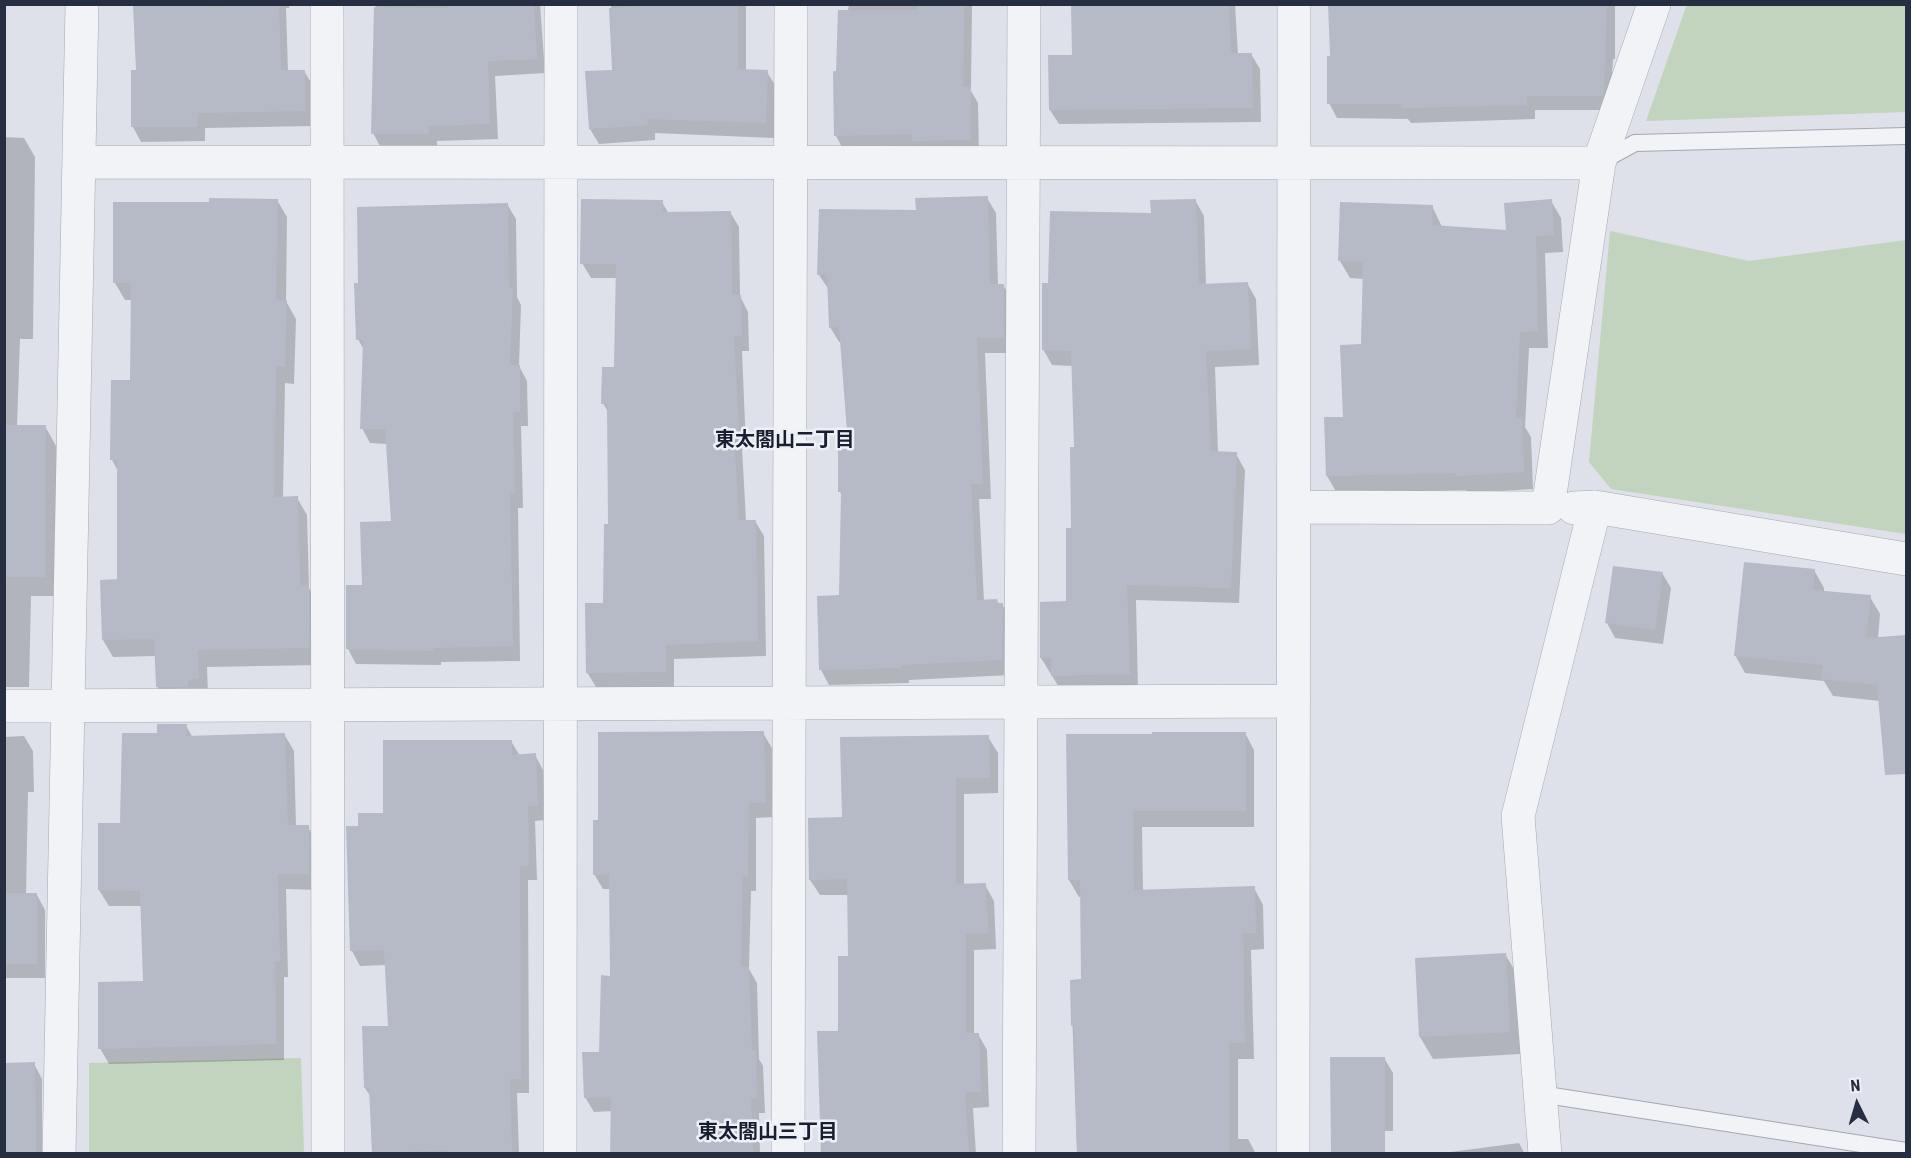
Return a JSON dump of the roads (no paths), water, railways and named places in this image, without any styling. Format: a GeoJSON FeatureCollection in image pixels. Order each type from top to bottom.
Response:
{"type":"FeatureCollection","features":[{"type":"Feature","properties":{"kind":"street"},"geometry":{"type":"LineString","coordinates":[[59,1154],[82,4]]}},
{"type":"Feature","properties":{"kind":"street"},"geometry":{"type":"LineString","coordinates":[[327,4],[328,1154]]}},
{"type":"Feature","properties":{"kind":"street"},"geometry":{"type":"LineString","coordinates":[[560,1154],[561,4]]}},
{"type":"Feature","properties":{"kind":"street"},"geometry":{"type":"LineString","coordinates":[[788,1154],[791,4]]}},
{"type":"Feature","properties":{"kind":"street"},"geometry":{"type":"LineString","coordinates":[[1019,1154],[1024,4]]}},
{"type":"Feature","properties":{"kind":"street"},"geometry":{"type":"LineString","coordinates":[[1293,1154],[1294,4]]}},
{"type":"Feature","properties":{"kind":"street"},"geometry":{"type":"LineString","coordinates":[[1548,508],[1599,163],[1653,4]]}},
{"type":"Feature","properties":{"kind":"street"},"geometry":{"type":"LineString","coordinates":[[79,162],[1599,163]]}},
{"type":"Feature","properties":{"kind":"street"},"geometry":{"type":"LineString","coordinates":[[1294,507],[1594,507],[1906,559]]}},
{"type":"Feature","properties":{"kind":"street"},"geometry":{"type":"LineString","coordinates":[[1545,1154],[1518,816],[1594,507]]}},
{"type":"Feature","properties":{"kind":"street"},"geometry":{"type":"LineString","coordinates":[[4,706],[1294,700]]}},
{"type":"Feature","properties":{"kind":"lane"},"geometry":{"type":"LineString","coordinates":[[1599,163],[1635,143],[1906,136]]}},
{"type":"Feature","properties":{"kind":"lane"},"geometry":{"type":"LineString","coordinates":[[1540,1094],[1906,1150]]}},
{"type":"Feature","properties":{"kind":"district","name":"東太閤山二丁目"},"geometry":{"type":"Point","coordinates":[785,441]}},
{"type":"Feature","properties":{"kind":"district","name":"東太閤山三丁目"},"geometry":{"type":"Point","coordinates":[768,1133]}}]}
